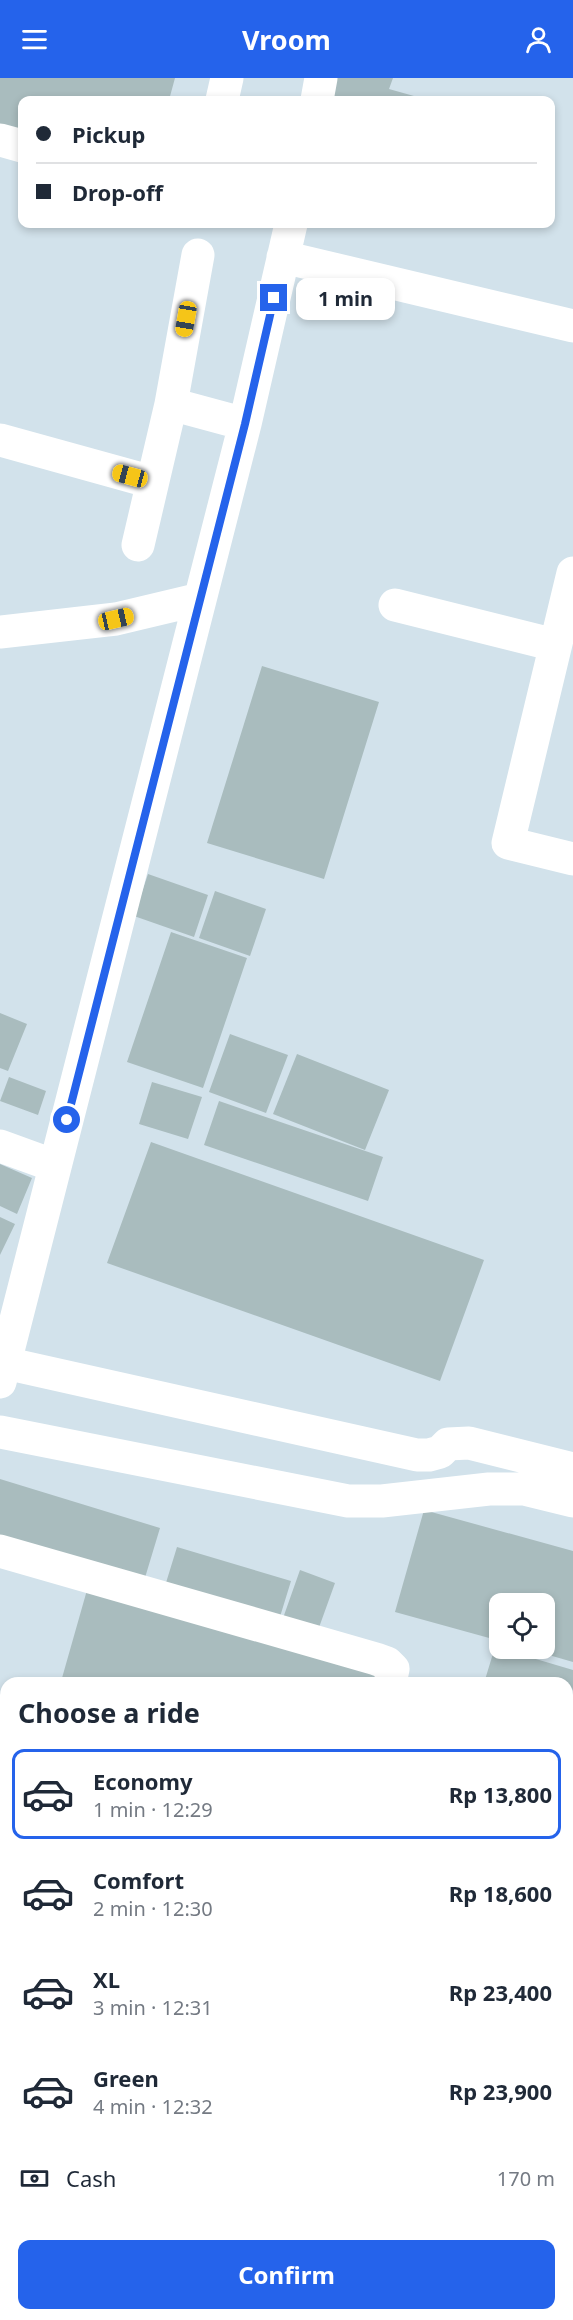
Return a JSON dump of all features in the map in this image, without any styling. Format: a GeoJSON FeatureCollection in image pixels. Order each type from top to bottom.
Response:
{"type":"FeatureCollection","features":[{"type":"Feature","properties":{"kind":"street"},"geometry":{"type":"LineString","coordinates":[[223,96],[227,78]]}},
{"type":"Feature","properties":{"kind":"street"},"geometry":{"type":"LineString","coordinates":[[318,96],[321,78]]}},
{"type":"Feature","properties":{"kind":"street"},"geometry":{"type":"LineString","coordinates":[[0,140],[18,145]]}},
{"type":"Feature","properties":{"kind":"street"},"geometry":{"type":"LineString","coordinates":[[290,228],[245,424],[2,1372],[417,1455],[440,1452],[448,1444],[469,1443],[573,1469]]}},
{"type":"Feature","properties":{"kind":"street"},"geometry":{"type":"LineString","coordinates":[[138,544],[171,404],[198,255]]}},
{"type":"Feature","properties":{"kind":"street"},"geometry":{"type":"LineString","coordinates":[[284,257],[573,326]]}},
{"type":"Feature","properties":{"kind":"street"},"geometry":{"type":"LineString","coordinates":[[171,404],[245,424]]}},
{"type":"Feature","properties":{"kind":"street"},"geometry":{"type":"LineString","coordinates":[[0,440],[152,482]]}},
{"type":"Feature","properties":{"kind":"street"},"geometry":{"type":"LineString","coordinates":[[573,573],[508,843],[573,859]]}},
{"type":"Feature","properties":{"kind":"street"},"geometry":{"type":"LineString","coordinates":[[0,632],[116,619],[200,599]]}},
{"type":"Feature","properties":{"kind":"street"},"geometry":{"type":"LineString","coordinates":[[395,605],[555,645]]}},
{"type":"Feature","properties":{"kind":"street"},"geometry":{"type":"LineString","coordinates":[[0,1146],[55,1166]]}},
{"type":"Feature","properties":{"kind":"street"},"geometry":{"type":"LineString","coordinates":[[0,1432],[348,1501],[382,1501],[489,1489],[524,1489],[573,1501]]}},
{"type":"Feature","properties":{"kind":"street"},"geometry":{"type":"LineString","coordinates":[[0,1551],[376,1659],[387,1663],[393,1669],[391,1677]]}},
{"type":"Feature","properties":{"kind":"building"},"geometry":{"type":"Polygon","coordinates":[[[0,78],[175,78],[170,96],[18,96],[18,133],[0,128],[0,78]]]}},
{"type":"Feature","properties":{"kind":"building"},"geometry":{"type":"Polygon","coordinates":[[[337,78],[393,78],[389,89],[414,96],[331,96],[337,78]]]}},
{"type":"Feature","properties":{"kind":"building"},"geometry":{"type":"Polygon","coordinates":[[[262,666],[379,702],[324,879],[207,843],[262,666]]]}},
{"type":"Feature","properties":{"kind":"building"},"geometry":{"type":"Polygon","coordinates":[[[148,874],[208,895],[194,937],[134,916],[148,874]]]}},
{"type":"Feature","properties":{"kind":"building"},"geometry":{"type":"Polygon","coordinates":[[[215,891],[266,909],[250,956],[199,938],[215,891]]]}},
{"type":"Feature","properties":{"kind":"building"},"geometry":{"type":"Polygon","coordinates":[[[171,932],[247,958],[203,1088],[127,1062],[171,932]]]}},
{"type":"Feature","properties":{"kind":"building"},"geometry":{"type":"Polygon","coordinates":[[[0,1013],[27,1024],[8,1071],[0,1068],[0,1013]]]}},
{"type":"Feature","properties":{"kind":"building"},"geometry":{"type":"Polygon","coordinates":[[[230,1034],[288,1055],[266,1113],[209,1092],[230,1034]]]}},
{"type":"Feature","properties":{"kind":"building"},"geometry":{"type":"Polygon","coordinates":[[[297,1054],[389,1090],[365,1150],[273,1114],[297,1054]]]}},
{"type":"Feature","properties":{"kind":"building"},"geometry":{"type":"Polygon","coordinates":[[[9,1077],[46,1091],[38,1115],[0,1101],[9,1077]]]}},
{"type":"Feature","properties":{"kind":"building"},"geometry":{"type":"Polygon","coordinates":[[[152,1082],[202,1097],[188,1139],[139,1124],[152,1082]]]}},
{"type":"Feature","properties":{"kind":"building"},"geometry":{"type":"Polygon","coordinates":[[[219,1101],[383,1157],[368,1201],[204,1145],[219,1101]]]}},
{"type":"Feature","properties":{"kind":"building"},"geometry":{"type":"Polygon","coordinates":[[[151,1142],[484,1260],[440,1381],[107,1263],[151,1142]]]}},
{"type":"Feature","properties":{"kind":"building"},"geometry":{"type":"Polygon","coordinates":[[[0,1164],[32,1178],[17,1214],[0,1206],[0,1164]]]}},
{"type":"Feature","properties":{"kind":"building"},"geometry":{"type":"Polygon","coordinates":[[[0,1217],[15,1224],[0,1255],[0,1217]]]}},
{"type":"Feature","properties":{"kind":"building"},"geometry":{"type":"Polygon","coordinates":[[[0,1479],[160,1528],[144,1581],[0,1537],[0,1479]]]}},
{"type":"Feature","properties":{"kind":"building"},"geometry":{"type":"Polygon","coordinates":[[[424,1510],[573,1551],[573,1662],[555,1657],[555,1593],[489,1593],[489,1638],[395,1612],[424,1510]]]}},
{"type":"Feature","properties":{"kind":"building"},"geometry":{"type":"Polygon","coordinates":[[[177,1547],[291,1581],[279,1620],[165,1586],[177,1547]]]}},
{"type":"Feature","properties":{"kind":"building"},"geometry":{"type":"Polygon","coordinates":[[[300,1570],[335,1583],[317,1633],[282,1621],[300,1570]]]}},
{"type":"Feature","properties":{"kind":"building"},"geometry":{"type":"Polygon","coordinates":[[[89,1583],[387,1670],[385,1677],[62,1677],[89,1583]]]}},
{"type":"Feature","properties":{"kind":"building"},"geometry":{"type":"Polygon","coordinates":[[[491,1659],[536,1659],[573,1670],[573,1677],[486,1677],[491,1659]]]}},
{"type":"Feature","properties":{"kind":"route"},"geometry":{"type":"LineString","coordinates":[[67,1120],[245,424],[274,298]]}}]}
